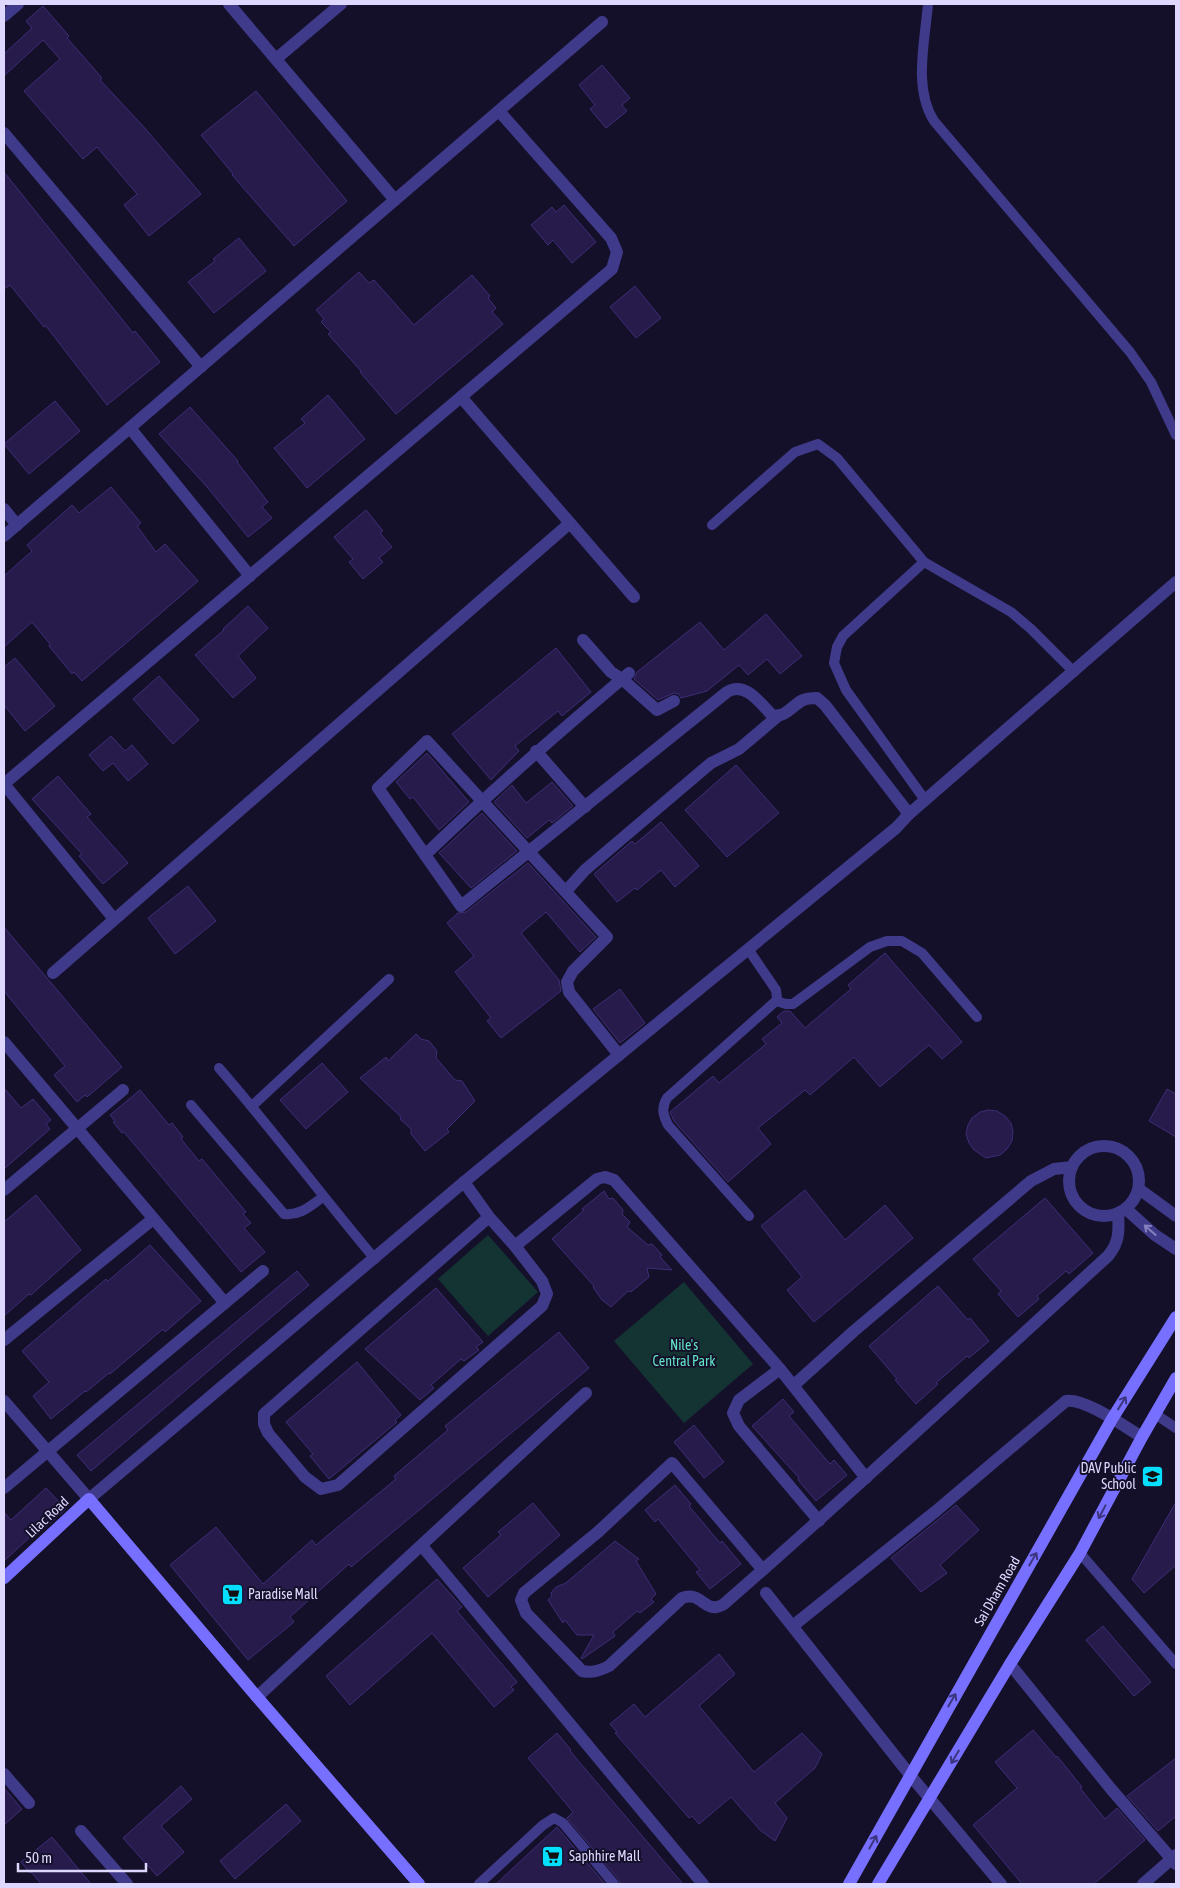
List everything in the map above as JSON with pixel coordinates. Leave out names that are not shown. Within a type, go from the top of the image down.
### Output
[{"type":"street","points":[[4,16],[18,4]]},
{"type":"street","points":[[229,4],[395,200]]},
{"type":"street","points":[[276,59],[341,4]]},
{"type":"street","points":[[4,536],[602,22]]},
{"type":"street","points":[[114,920],[4,784],[612,269],[617,252],[611,238],[499,111]]},
{"type":"street","points":[[4,134],[201,366]]},
{"type":"street","points":[[461,397],[634,597]]},
{"type":"street","points":[[130,428],[250,576]]},
{"type":"street","points":[[4,509],[17,525]]},
{"type":"street","points":[[53,973],[570,523]]},
{"type":"street","points":[[89,1499],[464,1182],[896,828],[909,814],[1176,582]]},
{"type":"street","points":[[583,640],[611,672],[625,676],[657,710],[674,701]]},
{"type":"street","points":[[425,855],[481,800],[625,676]]},
{"type":"street","points":[[619,1055],[569,992],[567,982],[573,971],[607,936],[529,853],[428,741],[378,788],[461,906],[529,853],[731,690],[744,689],[772,715],[778,716]]},
{"type":"street","points":[[566,891],[585,870],[711,763],[739,749],[778,716],[784,714],[802,700],[817,698],[825,705],[909,814]]},
{"type":"street","points":[[536,751],[585,807]]},
{"type":"street","points":[[4,1042],[224,1303]]},
{"type":"street","points":[[4,1190],[123,1090]]},
{"type":"street","points":[[1103,1145],[1114,1147],[1125,1152],[1133,1160],[1138,1171],[1139,1189],[1132,1204],[1112,1216],[1100,1216],[1089,1213],[1079,1206],[1072,1197],[1069,1185],[1069,1174],[1072,1167],[1081,1154],[1091,1148],[1103,1145]]},
{"type":"street","points":[[794,1385],[854,1331],[1031,1181],[1054,1169],[1072,1167]]},
{"type":"street","points":[[515,1246],[597,1179],[605,1177],[614,1180],[780,1368],[866,1478]]},
{"type":"street","points":[[464,1182],[489,1217],[515,1246],[542,1281],[546,1294],[542,1306],[338,1486],[321,1489],[305,1477],[268,1433],[264,1424],[264,1414],[489,1217]]},
{"type":"street","points":[[1139,1189],[1176,1216]]},
{"type":"street","points":[[1122,1211],[1176,1248]]},
{"type":"street","points":[[763,1570],[672,1463],[598,1532],[524,1593],[521,1600],[526,1613],[582,1671],[590,1672],[600,1671],[609,1666],[682,1598],[688,1595],[695,1596],[710,1607],[717,1608],[763,1570],[866,1478],[1108,1256],[1115,1248],[1119,1239],[1122,1211]]},
{"type":"street","points":[[4,1340],[153,1219]]},
{"type":"street","points":[[4,1488],[47,1450],[263,1271]]},
{"type":"street","name":"Sai Dham Road","points":[[849,1884],[1112,1418],[1176,1317]]},
{"type":"street","points":[[780,1368],[740,1400],[733,1413],[739,1426],[818,1521]]},
{"type":"street","points":[[878,1884],[1010,1664],[1080,1553],[1176,1378]]},
{"type":"street","points":[[257,1697],[586,1393]]},
{"type":"street","points":[[4,1401],[419,1884]]},
{"type":"street","points":[[794,1626],[922,1523],[1066,1401],[1079,1401],[1112,1418],[1142,1438]]},
{"type":"street","name":"Lilac Road","points":[[4,1578],[89,1499]]},
{"type":"street","points":[[422,1546],[703,1884]]},
{"type":"street","points":[[766,1593],[929,1799],[1001,1884]]},
{"type":"street","points":[[1010,1664],[1111,1789],[1175,1859],[1142,1884]]},
{"type":"street","points":[[4,1774],[29,1803]]},
{"type":"street","points":[[81,1831],[127,1884]]},
{"type":"lane","points":[[928,4],[922,80],[927,110],[934,121],[1130,352],[1151,382],[1176,435]]},
{"type":"lane","points":[[712,525],[795,452],[818,444],[837,458],[924,562],[1011,612],[1074,672]]},
{"type":"lane","points":[[924,562],[843,636],[837,646],[834,664],[846,690],[925,800]]},
{"type":"lane","points":[[776,1001],[793,1004],[870,947],[887,941],[902,941],[922,953],[977,1017]]},
{"type":"lane","points":[[748,949],[776,990],[776,1001],[667,1098],[663,1104],[662,1112],[668,1125],[749,1216]]},
{"type":"lane","points":[[252,1106],[388,979]]},
{"type":"lane","points":[[219,1068],[252,1106],[374,1259]]},
{"type":"lane","points":[[191,1105],[284,1214],[293,1215],[300,1213],[323,1197]]},
{"type":"lane","points":[[1155,1414],[1176,1428]]},
{"type":"lane","points":[[1080,1553],[1176,1664]]},
{"type":"lane","points":[[479,1884],[543,1825],[554,1818],[563,1823],[614,1884]]},
{"type":"green space","points":[[488,1235],[538,1292],[488,1336],[438,1279]]},
{"type":"green space","name":"Nile's Central Park","points":[[684,1282],[753,1364],[684,1423],[614,1341]]},
{"type":"building","points":[[43,6],[69,36],[67,38],[102,78],[100,80],[143,126],[201,194],[149,236],[124,205],[137,194],[97,147],[83,159],[24,91],[60,59],[43,40],[4,76],[4,54],[32,28],[26,21]]},
{"type":"building","points":[[602,65],[630,98],[622,105],[627,111],[606,128],[590,109],[595,105],[579,85]]},
{"type":"building","points":[[256,91],[347,201],[294,246],[232,175],[201,135]]},
{"type":"building","points":[[4,172],[133,333],[135,331],[160,362],[107,405],[46,326],[44,327],[10,285],[4,289]]},
{"type":"building","points":[[564,205],[596,242],[572,263],[553,240],[548,245],[531,225],[552,207],[556,212]]},
{"type":"building","points":[[239,238],[266,271],[214,313],[188,282],[215,261],[213,259]]},
{"type":"building","points":[[359,272],[369,283],[374,280],[414,325],[472,275],[490,296],[488,298],[496,308],[492,312],[503,324],[396,414],[328,334],[331,332],[321,322],[324,319],[316,310]]},
{"type":"building","points":[[635,286],[661,318],[636,338],[610,307]]},
{"type":"building","points":[[328,395],[365,439],[307,488],[274,448],[305,423],[301,419]]},
{"type":"building","points":[[55,401],[80,431],[29,474],[4,444]]},
{"type":"building","points":[[190,407],[238,461],[268,502],[262,507],[272,518],[248,537],[208,488],[159,434]]},
{"type":"building","points":[[111,487],[141,523],[137,526],[156,552],[165,544],[198,581],[82,681],[74,672],[72,674],[32,622],[4,647],[4,576],[32,551],[27,545],[72,505],[79,513]]},
{"type":"building","points":[[366,510],[383,531],[380,533],[392,547],[379,558],[383,562],[363,579],[349,562],[353,559],[334,537]]},
{"type":"building","points":[[248,606],[268,628],[238,656],[256,678],[233,698],[195,655]]},
{"type":"building","points":[[766,614],[802,656],[780,674],[767,659],[748,675],[739,665],[707,691],[681,698],[679,694],[674,693],[658,700],[634,679],[637,672],[700,622],[724,650]]},
{"type":"building","points":[[556,648],[591,692],[562,716],[558,711],[515,746],[519,751],[491,780],[452,734]]},
{"type":"building","points":[[15,658],[55,706],[25,731],[4,705],[4,667]]},
{"type":"building","points":[[159,676],[199,720],[173,744],[133,699]]},
{"type":"building","points":[[111,736],[125,751],[132,745],[148,764],[128,781],[113,763],[103,771],[89,755]]},
{"type":"building","points":[[427,753],[469,802],[439,830],[413,797],[410,799],[396,782]]},
{"type":"building","points":[[736,765],[779,813],[727,857],[685,810]]},
{"type":"building","points":[[58,776],[91,814],[87,817],[128,863],[103,884],[79,856],[82,854],[32,799]]},
{"type":"building","points":[[552,782],[573,806],[552,823],[549,820],[527,838],[494,802],[512,785],[526,803]]},
{"type":"building","points":[[482,813],[517,851],[471,888],[439,853]]},
{"type":"building","points":[[661,822],[699,866],[675,887],[661,870],[637,890],[635,888],[617,902],[594,874],[632,841],[635,844]]},
{"type":"building","points":[[528,863],[596,937],[580,952],[546,912],[521,933],[559,980],[561,991],[501,1038],[487,1021],[491,1018],[455,972],[474,956],[447,923],[458,913],[466,912]]},
{"type":"building","points":[[188,886],[216,921],[175,954],[148,918]]},
{"type":"building","points":[[4,927],[122,1067],[87,1097],[85,1095],[77,1102],[54,1075],[65,1066],[4,991]]},
{"type":"building","points":[[885,953],[962,1042],[942,1059],[929,1045],[880,1087],[854,1057],[810,1095],[805,1090],[758,1128],[771,1144],[728,1182],[674,1121],[670,1112],[713,1076],[719,1083],[766,1044],[762,1039],[782,1023],[777,1017],[784,1011],[790,1011],[805,1028],[851,989],[848,985]]},
{"type":"building","points":[[620,989],[645,1023],[620,1043],[593,1009]]},
{"type":"building","points":[[416,1034],[421,1039],[429,1041],[437,1051],[436,1058],[455,1080],[462,1081],[475,1101],[447,1129],[449,1132],[425,1151],[411,1134],[411,1129],[400,1119],[401,1117],[360,1078],[386,1057],[388,1061]]},
{"type":"building","points":[[322,1063],[348,1092],[306,1129],[280,1100]]},
{"type":"building","points":[[4,1088],[21,1108],[33,1099],[51,1120],[46,1124],[50,1129],[4,1169]]},
{"type":"building","points":[[1167,1089],[1176,1094],[1176,1137],[1149,1121]]},
{"type":"building","points":[[140,1090],[169,1125],[172,1123],[183,1137],[181,1139],[199,1161],[202,1159],[246,1212],[243,1214],[251,1223],[244,1228],[265,1252],[241,1272],[124,1132],[122,1133],[113,1122],[115,1121],[110,1115]]},
{"type":"building","points":[[988,1110],[997,1111],[1005,1116],[1011,1123],[1013,1132],[1012,1141],[1007,1149],[1000,1155],[986,1158],[974,1150],[966,1134],[972,1118],[980,1112]]},
{"type":"building","points":[[805,1190],[845,1240],[885,1205],[913,1238],[814,1322],[787,1290],[802,1277],[761,1226]]},
{"type":"building","points":[[604,1191],[609,1199],[613,1198],[623,1210],[622,1214],[630,1222],[627,1227],[648,1245],[652,1244],[662,1255],[660,1257],[672,1270],[647,1268],[649,1277],[631,1292],[628,1291],[611,1307],[602,1300],[594,1286],[552,1239],[584,1210],[582,1209]]},
{"type":"building","points":[[36,1195],[81,1250],[31,1295],[29,1294],[4,1316],[4,1222]]},
{"type":"building","points":[[1045,1198],[1093,1253],[1069,1274],[1066,1271],[1037,1296],[1039,1299],[1018,1317],[998,1294],[1001,1291],[973,1259]]},
{"type":"building","points":[[150,1245],[201,1301],[165,1332],[163,1329],[110,1374],[85,1391],[51,1419],[33,1396],[49,1382],[22,1351],[106,1279],[108,1281]]},
{"type":"building","points":[[297,1271],[309,1285],[91,1471],[77,1455]]},
{"type":"building","points":[[938,1286],[968,1320],[970,1318],[989,1341],[969,1358],[967,1356],[936,1383],[938,1384],[916,1404],[869,1346]]},
{"type":"building","points":[[436,1288],[483,1342],[476,1347],[479,1350],[464,1361],[461,1359],[431,1385],[434,1388],[420,1400],[365,1349]]},
{"type":"building","points":[[559,1332],[589,1368],[351,1567],[349,1564],[290,1617],[294,1622],[248,1660],[170,1565],[216,1527],[263,1584],[312,1540],[316,1545],[396,1479],[394,1476],[448,1430],[445,1426]]},
{"type":"building","points":[[357,1362],[401,1415],[395,1420],[397,1422],[329,1479],[310,1456],[313,1454],[286,1422]]},
{"type":"building","points":[[783,1399],[794,1412],[789,1416],[830,1464],[834,1460],[847,1475],[816,1501],[798,1480],[799,1478],[752,1426]]},
{"type":"building","points":[[694,1425],[724,1462],[704,1478],[674,1442]]},
{"type":"building","points":[[675,1485],[691,1504],[689,1506],[720,1543],[722,1541],[741,1564],[710,1589],[696,1572],[700,1570],[658,1519],[655,1522],[645,1510]]},
{"type":"building","points":[[46,1488],[66,1509],[32,1539],[30,1537],[4,1561],[4,1512],[11,1520]]},
{"type":"building","points":[[1176,1502],[1176,1565],[1144,1593],[1132,1579]]},
{"type":"building","points":[[533,1503],[560,1535],[488,1597],[463,1568],[501,1535],[498,1532]]},
{"type":"building","points":[[956,1505],[979,1530],[940,1565],[947,1573],[921,1592],[891,1558]]},
{"type":"building","points":[[615,1541],[639,1559],[636,1561],[656,1594],[651,1599],[654,1602],[640,1613],[637,1611],[613,1632],[615,1636],[582,1659],[594,1635],[577,1635],[565,1620],[563,1623],[548,1600],[556,1587],[566,1583]]},
{"type":"building","points":[[437,1579],[462,1607],[457,1611],[517,1682],[511,1687],[514,1690],[494,1707],[432,1633],[350,1705],[326,1676]]},
{"type":"building","points":[[1103,1626],[1151,1682],[1134,1696],[1086,1640]]},
{"type":"building","points":[[719,1654],[735,1674],[699,1706],[754,1772],[802,1733],[822,1754],[815,1768],[775,1803],[787,1818],[775,1841],[760,1830],[731,1797],[699,1824],[692,1816],[689,1818],[615,1733],[617,1732],[610,1724],[634,1704],[645,1717]]},
{"type":"building","points":[[1033,1730],[1057,1756],[1105,1819],[1117,1808],[1145,1840],[1094,1884],[1022,1884],[973,1825],[1017,1788],[995,1762]]},
{"type":"building","points":[[557,1733],[570,1751],[683,1884],[621,1884],[567,1818],[573,1812],[528,1758]]},
{"type":"building","points":[[1176,1758],[1176,1816],[1158,1831],[1127,1796]]},
{"type":"building","points":[[181,1786],[192,1799],[161,1826],[184,1852],[157,1876],[123,1838]]},
{"type":"building","points":[[4,1788],[22,1809],[4,1825]]},
{"type":"building","points":[[286,1804],[301,1821],[235,1879],[220,1861]]},
{"type":"building","name":"Saphhire Mall","points":[[557,1827],[605,1884],[496,1884]]},
{"type":"building","points":[[52,1837],[91,1884],[41,1884],[30,1873],[21,1862]]},
{"type":"place","name":"DAV Public School","points":[[1152,1476]]},
{"type":"place","name":"Paradise Mall","points":[[232,1594]]},
{"type":"place","name":"Saphhire Mall","points":[[553,1856]]}]
